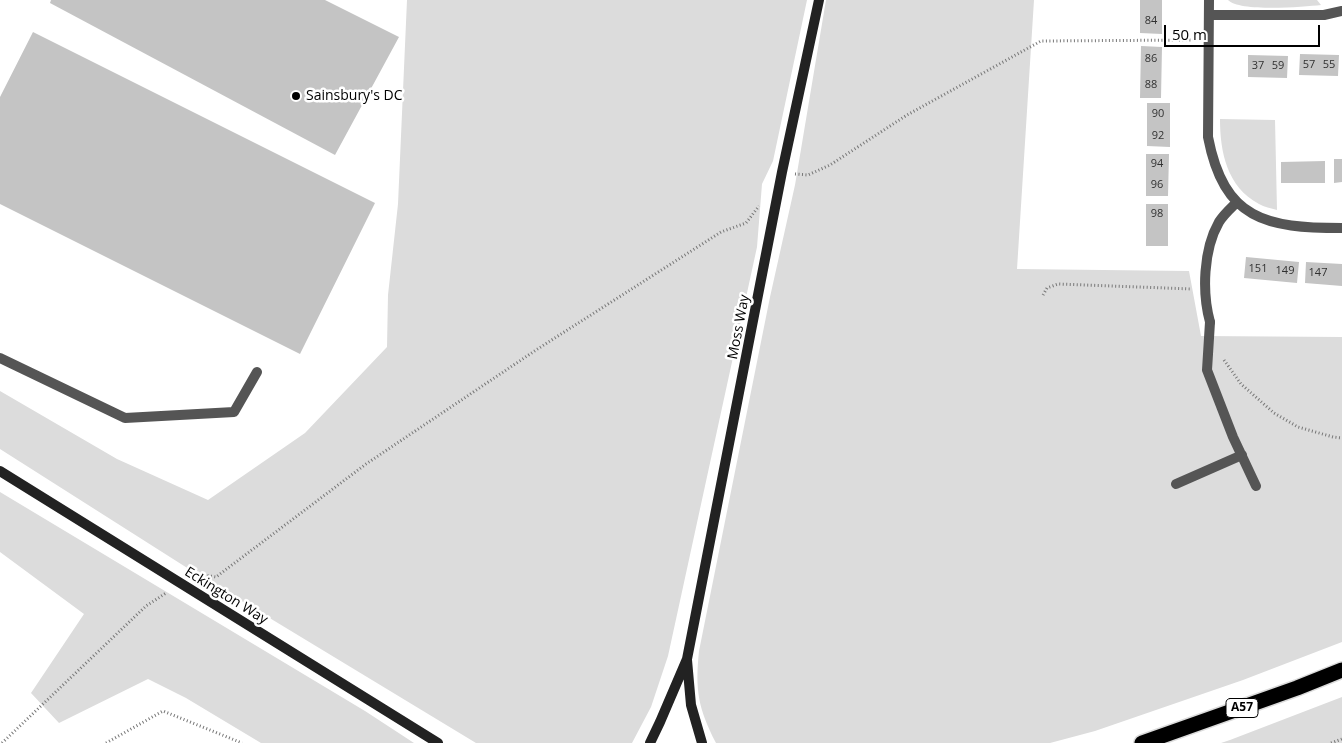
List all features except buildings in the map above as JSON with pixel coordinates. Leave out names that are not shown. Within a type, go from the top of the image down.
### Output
[{"type":"highway","name":"A57","points":[[1142,743],[1342,670]]},
{"type":"street","name":"Moss Way","points":[[650,743],[687,659],[782,172],[819,0]]},
{"type":"street","points":[[1209,0],[1208,137],[1212,158],[1223,183],[1245,210],[1258,218],[1275,224],[1342,228]]},
{"type":"street","points":[[1209,15],[1324,15],[1342,11]]},
{"type":"street","points":[[1238,202],[1227,211],[1219,222],[1213,236],[1205,277],[1205,305],[1210,322],[1207,370],[1256,486]]},
{"type":"street","points":[[0,358],[125,418],[234,412],[257,372]]},
{"type":"street","points":[[1176,484],[1242,456]]},
{"type":"street","name":"Eckington Way","points":[[0,471],[438,743]]},
{"type":"street","name":"Moss Way","points":[[687,659],[691,705],[702,743]]},
{"type":"path","points":[[782,172],[808,175],[830,165],[907,115],[1041,41],[1208,40]]},
{"type":"path","points":[[2,743],[146,606],[196,574],[216,577],[366,464],[520,360],[720,232],[746,224],[762,202]]},
{"type":"path","points":[[1043,295],[1047,288],[1058,284],[1205,290]]},
{"type":"path","points":[[1222,356],[1240,384],[1274,413],[1298,427],[1342,438]]},
{"type":"path","points":[[106,743],[163,711],[242,743]]},
{"type":"path","points":[[1331,743],[1342,739]]},
{"type":"shaded area","points":[[407,0],[807,0],[773,161],[762,184],[757,247],[668,656],[651,707],[632,743],[476,743],[192,571],[0,449],[0,391],[117,459],[208,500],[305,433],[387,347],[388,295],[398,204]]},
{"type":"shaded area","points":[[826,0],[1034,0],[1017,269],[1189,271],[1201,336],[1342,337],[1342,642],[1243,680],[1095,731],[1050,743],[716,743],[705,719],[699,698],[697,677],[699,651],[770,297],[795,185]]},
{"type":"shaded area","points":[[1228,0],[1317,0],[1321,5],[1258,7],[1234,4]]},
{"type":"shaded area","points":[[1220,119],[1275,120],[1277,210],[1261,205],[1248,197],[1239,188],[1224,156]]},
{"type":"shaded area","points":[[0,492],[365,711],[414,743],[261,743],[186,698],[148,679],[59,723],[31,693],[84,614],[0,552]]},
{"type":"shaded area","points":[[1342,697],[1342,743],[1221,743],[1230,740]]},
{"type":"place","name":"Sainsbury's DC","points":[[296,96]]}]
